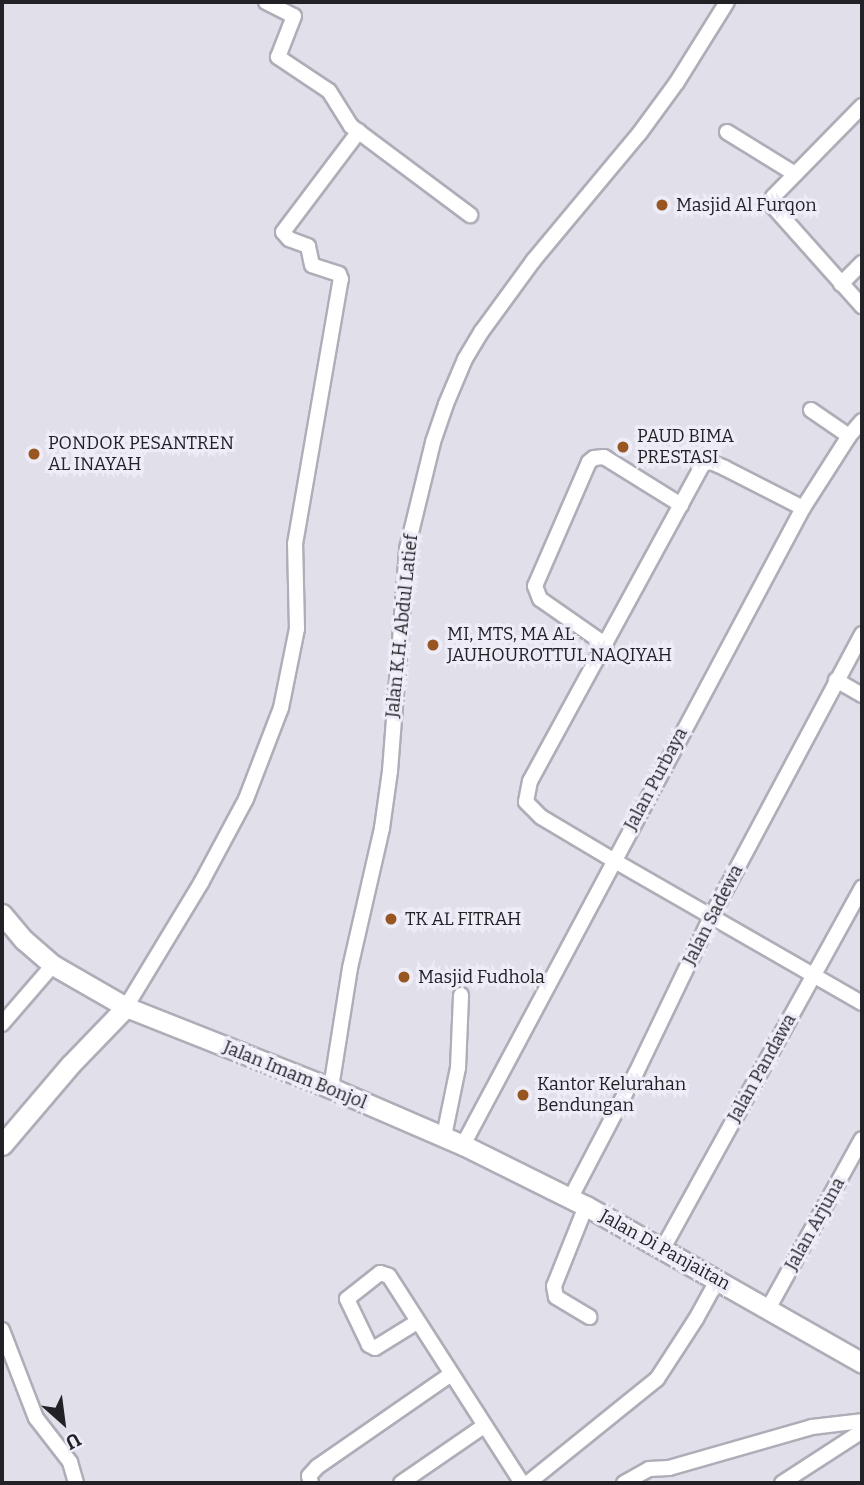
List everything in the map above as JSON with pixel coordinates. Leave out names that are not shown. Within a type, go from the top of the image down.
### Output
[{"type":"street","points":[[266,2],[295,16],[278,57],[328,91],[345,120],[470,215]]},
{"type":"street","name":"Jalan K.H. Abdul Latief","points":[[331,1088],[350,968],[383,828],[407,549],[433,442],[446,404],[465,359],[482,331],[533,261],[639,134],[677,82],[727,2]]},
{"type":"street","points":[[862,106],[773,197],[774,210],[862,306]]},
{"type":"street","points":[[2,1145],[71,1064],[126,1007],[201,883],[246,799],[281,708],[297,629],[295,544],[341,279],[339,274],[312,265],[308,246],[289,239],[283,232],[359,131]]},
{"type":"street","points":[[727,132],[795,174]]},
{"type":"street","points":[[841,284],[862,263]]},
{"type":"street","points":[[811,410],[849,436]]},
{"type":"street","name":"Jalan Purbaya","points":[[463,1145],[803,508],[849,436],[862,421]]},
{"type":"street","points":[[606,645],[540,599],[535,586],[589,462],[594,457],[604,457],[681,505]]},
{"type":"street","points":[[803,508],[726,468],[706,461],[526,794],[530,809],[813,977],[862,1003]]},
{"type":"street","name":"Jalan Sadewa","points":[[589,1317],[556,1297],[554,1286],[578,1203],[711,917],[862,634]]},
{"type":"street","points":[[836,680],[862,695]]},
{"type":"street","name":"Jalan Pandawa","points":[[663,1250],[862,887]]},
{"type":"street","name":"Jalan Imam Bonjol","points":[[2,914],[24,940],[54,965],[126,1007],[331,1088],[463,1145]]},
{"type":"street","points":[[2,1024],[54,965]]},
{"type":"street","points":[[444,1136],[458,1068],[461,995]]},
{"type":"street","name":"Jalan Arjuna","points":[[768,1309],[862,1139]]},
{"type":"street","name":"Jalan Di Panjaitan","points":[[463,1145],[578,1203],[768,1309],[860,1356]]},
{"type":"street","points":[[416,1322],[374,1348],[369,1345],[347,1299],[385,1273],[522,1483]]},
{"type":"street","points":[[528,1483],[657,1379],[690,1329],[718,1279]]},
{"type":"street","points":[[2,1330],[32,1411],[70,1462],[76,1483]]},
{"type":"street","points":[[311,1483],[309,1476],[317,1467],[450,1375]]},
{"type":"street","points":[[624,1483],[649,1469],[669,1468],[812,1427],[862,1421]]},
{"type":"street","points":[[401,1483],[484,1426]]},
{"type":"street","points":[[782,1483],[862,1431]]},
{"type":"place","name":"Masjid Al Furqon","points":[[662,205]]},
{"type":"place","name":"PAUD BIMA PRESTASI","points":[[623,447]]},
{"type":"place","name":"PONDOK PESANTREN AL INAYAH","points":[[34,454]]},
{"type":"place","name":"MI, MTS, MA AL JAUHOUROTTUL NAQIYAH","points":[[433,645]]},
{"type":"place","name":"TK AL FITRAH","points":[[391,919]]},
{"type":"place","name":"Masjid Fudhola","points":[[404,977]]},
{"type":"place","name":"Kantor Kelurahan Bendungan","points":[[523,1095]]}]
